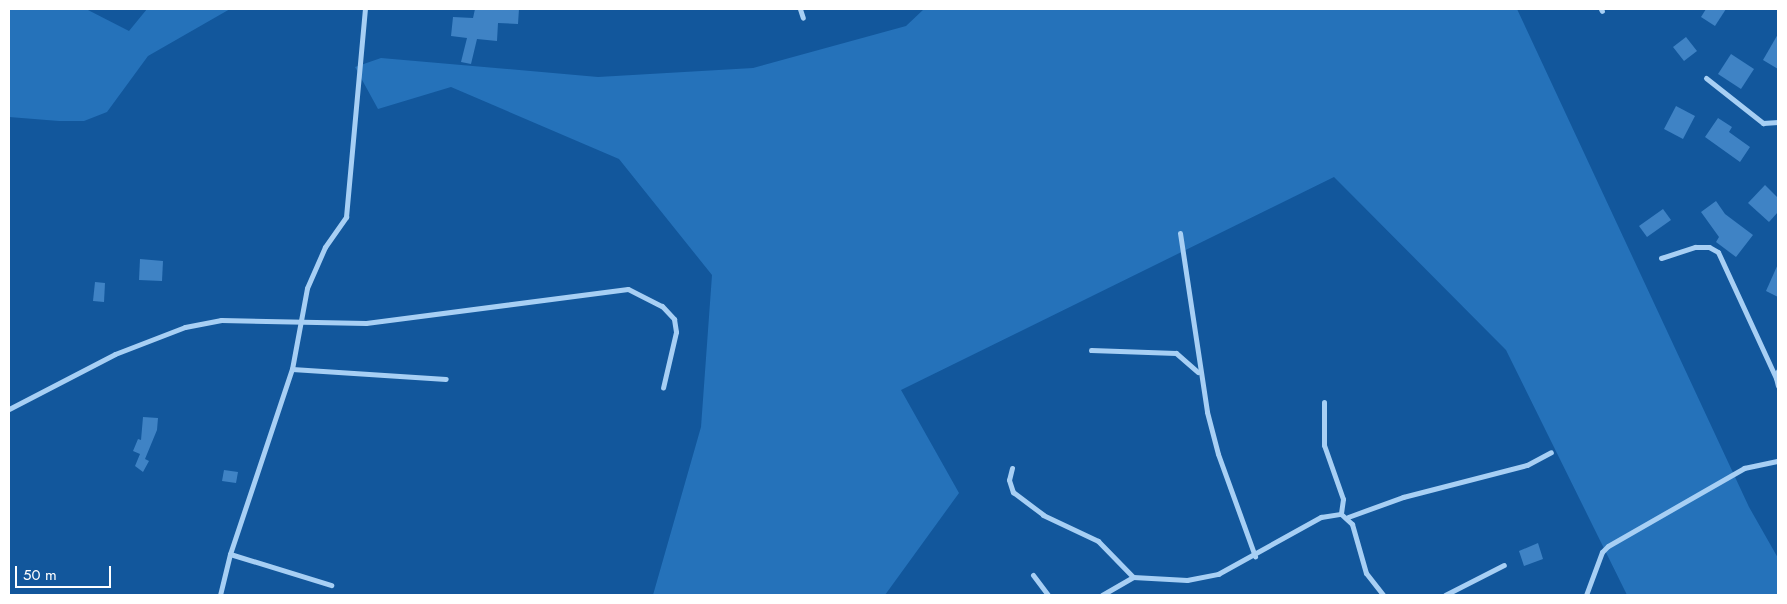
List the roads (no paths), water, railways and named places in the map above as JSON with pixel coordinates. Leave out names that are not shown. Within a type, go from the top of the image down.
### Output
[{"type":"street","points":[[220,595],[230,554],[292,369],[307,288],[325,248],[346,217],[349,203],[365,9]]},
{"type":"street","points":[[800,9],[803,18]]},
{"type":"street","points":[[1706,78],[1763,123],[1778,122]]},
{"type":"street","points":[[1180,233],[1198,372],[1218,454],[1255,556]]},
{"type":"street","points":[[1660,258],[1695,247],[1709,247],[1718,252],[1778,386]]},
{"type":"street","points":[[9,410],[115,354],[185,327],[221,320],[366,324],[628,289],[662,306],[674,319],[676,332],[663,388]]},
{"type":"street","points":[[1091,350],[1176,353],[1198,372]]},
{"type":"street","points":[[292,369],[446,379]]},
{"type":"street","points":[[1776,378],[1778,371]]},
{"type":"street","points":[[1324,402],[1324,445],[1343,499],[1341,514]]},
{"type":"street","points":[[1102,595],[1133,577],[1200,578],[1218,574],[1255,556],[1322,517],[1341,514],[1348,517],[1403,497],[1528,465],[1551,452]]},
{"type":"street","points":[[1586,595],[1602,552],[1608,546],[1744,468],[1778,461]]},
{"type":"street","points":[[1012,468],[1009,480],[1014,492],[1043,515],[1098,541],[1133,577]]},
{"type":"street","points":[[1348,517],[1366,573],[1383,595]]},
{"type":"street","points":[[230,554],[331,585]]},
{"type":"street","points":[[1445,595],[1504,565]]},
{"type":"street","points":[[1033,575],[1048,595]]}]
